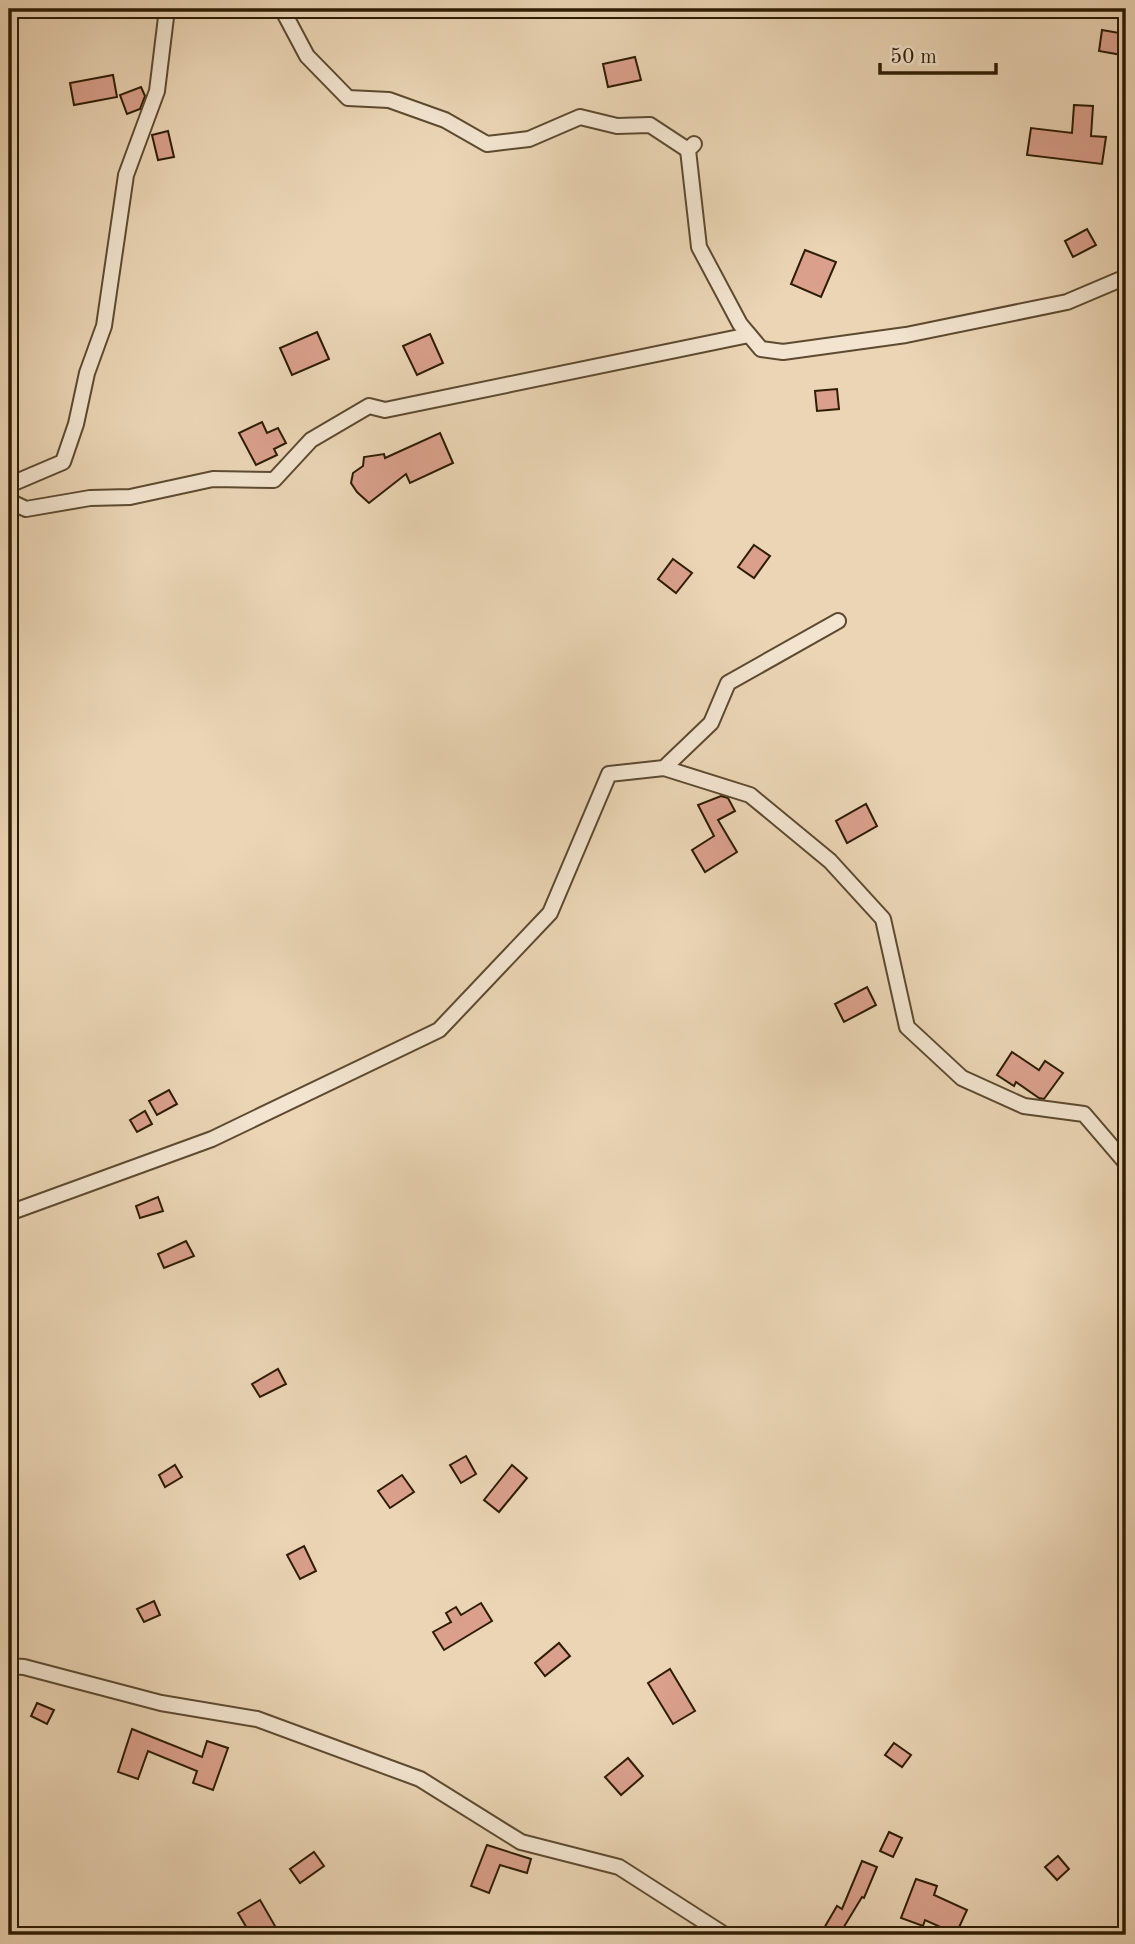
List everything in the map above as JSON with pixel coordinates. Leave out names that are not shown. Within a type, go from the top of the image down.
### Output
[{"type":"street","points":[[9,485],[63,462],[76,424],[87,373],[104,326],[126,175],[156,91],[167,9]]},
{"type":"street","points":[[282,9],[307,56],[348,98],[389,100],[445,120],[487,144],[530,139],[580,117],[617,127],[650,125],[691,147],[699,247],[740,324],[761,349],[783,352],[906,335],[1067,302],[1126,277]]},
{"type":"street","points":[[9,500],[26,509],[90,498],[130,497],[213,479],[274,480],[310,440],[369,407],[385,410],[749,335]]},
{"type":"street","points":[[664,768],[711,723],[728,683],[838,621]]},
{"type":"street","points":[[9,1213],[212,1139],[439,1030],[550,913],[609,774],[664,768],[750,795],[830,861],[883,919],[907,1027],[962,1078],[1024,1106],[1084,1114],[1126,1163]]},
{"type":"street","points":[[9,1666],[24,1667],[161,1703],[257,1719],[408,1774],[521,1842],[619,1867],[725,1935]]},
{"type":"building","points":[[1102,30],[1125,34],[1122,55],[1099,51]]},
{"type":"building","points":[[635,57],[641,80],[608,87],[603,64]]},
{"type":"building","points":[[113,75],[117,97],[74,105],[70,83]]},
{"type":"building","points":[[141,87],[145,96],[140,109],[127,114],[120,95]]},
{"type":"building","points":[[1074,105],[1093,106],[1091,136],[1106,137],[1102,164],[1027,155],[1031,128],[1072,133]]},
{"type":"building","points":[[168,131],[174,157],[158,160],[152,135]]},
{"type":"building","points":[[1087,229],[1096,245],[1073,257],[1065,241]]},
{"type":"building","points":[[805,250],[836,262],[821,297],[791,284]]},
{"type":"building","points":[[317,332],[329,359],[292,375],[280,348]]},
{"type":"building","points":[[430,334],[443,363],[417,375],[403,346]]},
{"type":"building","points":[[837,389],[839,409],[817,411],[815,391]]},
{"type":"building","points":[[262,422],[267,433],[278,428],[286,443],[274,449],[277,455],[256,465],[239,433]]},
{"type":"building","points":[[440,433],[453,463],[410,483],[406,474],[369,503],[351,483],[353,473],[363,466],[364,457],[384,454],[385,458]]},
{"type":"building","points":[[754,545],[770,556],[754,578],[738,567]]},
{"type":"building","points":[[673,559],[692,573],[676,593],[658,579]]},
{"type":"building","points":[[721,796],[728,798],[735,811],[718,820],[737,852],[705,872],[692,850],[714,836],[698,805]]},
{"type":"building","points":[[866,804],[877,826],[847,843],[836,821]]},
{"type":"building","points":[[867,987],[876,1005],[844,1022],[835,1004]]},
{"type":"building","points":[[1012,1052],[1039,1070],[1045,1061],[1063,1073],[1044,1099],[1016,1082],[1014,1086],[997,1075]]},
{"type":"building","points":[[169,1090],[177,1104],[157,1115],[149,1101]]},
{"type":"building","points":[[145,1111],[152,1124],[137,1132],[130,1120]]},
{"type":"building","points":[[158,1197],[163,1211],[140,1218],[136,1206]]},
{"type":"building","points":[[186,1241],[194,1256],[164,1268],[158,1254]]},
{"type":"building","points":[[278,1369],[286,1384],[260,1397],[252,1384]]},
{"type":"building","points":[[466,1456],[476,1474],[461,1483],[450,1465]]},
{"type":"building","points":[[175,1465],[182,1477],[165,1487],[159,1475]]},
{"type":"building","points":[[512,1465],[527,1478],[499,1512],[484,1500]]},
{"type":"building","points":[[402,1475],[414,1492],[390,1508],[378,1491]]},
{"type":"building","points":[[304,1546],[316,1571],[300,1579],[287,1555]]},
{"type":"building","points":[[154,1601],[160,1615],[144,1622],[137,1609]]},
{"type":"building","points":[[481,1603],[492,1621],[444,1650],[433,1632],[451,1622],[446,1613],[456,1607],[461,1615]]},
{"type":"building","points":[[559,1643],[570,1656],[545,1676],[535,1663]]},
{"type":"building","points":[[670,1669],[695,1711],[673,1724],[648,1683]]},
{"type":"building","points":[[37,1703],[54,1710],[47,1724],[31,1716]]},
{"type":"building","points":[[132,1729],[202,1757],[207,1741],[228,1748],[213,1790],[193,1783],[197,1771],[148,1751],[138,1779],[118,1772]]},
{"type":"building","points":[[894,1743],[911,1755],[902,1767],[885,1755]]},
{"type":"building","points":[[628,1758],[643,1776],[621,1795],[605,1777]]},
{"type":"building","points":[[889,1832],[902,1838],[893,1857],[880,1851]]},
{"type":"building","points":[[487,1845],[531,1859],[527,1873],[500,1865],[489,1893],[471,1886]]},
{"type":"building","points":[[314,1852],[324,1866],[300,1883],[290,1869]]},
{"type":"building","points":[[1058,1856],[1069,1869],[1057,1880],[1045,1867]]},
{"type":"building","points":[[862,1861],[877,1867],[864,1898],[862,1897],[839,1935],[820,1935],[837,1906],[842,1909]]},
{"type":"building","points":[[916,1879],[937,1886],[934,1895],[967,1910],[956,1934],[925,1920],[923,1926],[901,1918]]},
{"type":"building","points":[[260,1900],[275,1926],[259,1935],[251,1935],[238,1913]]}]
